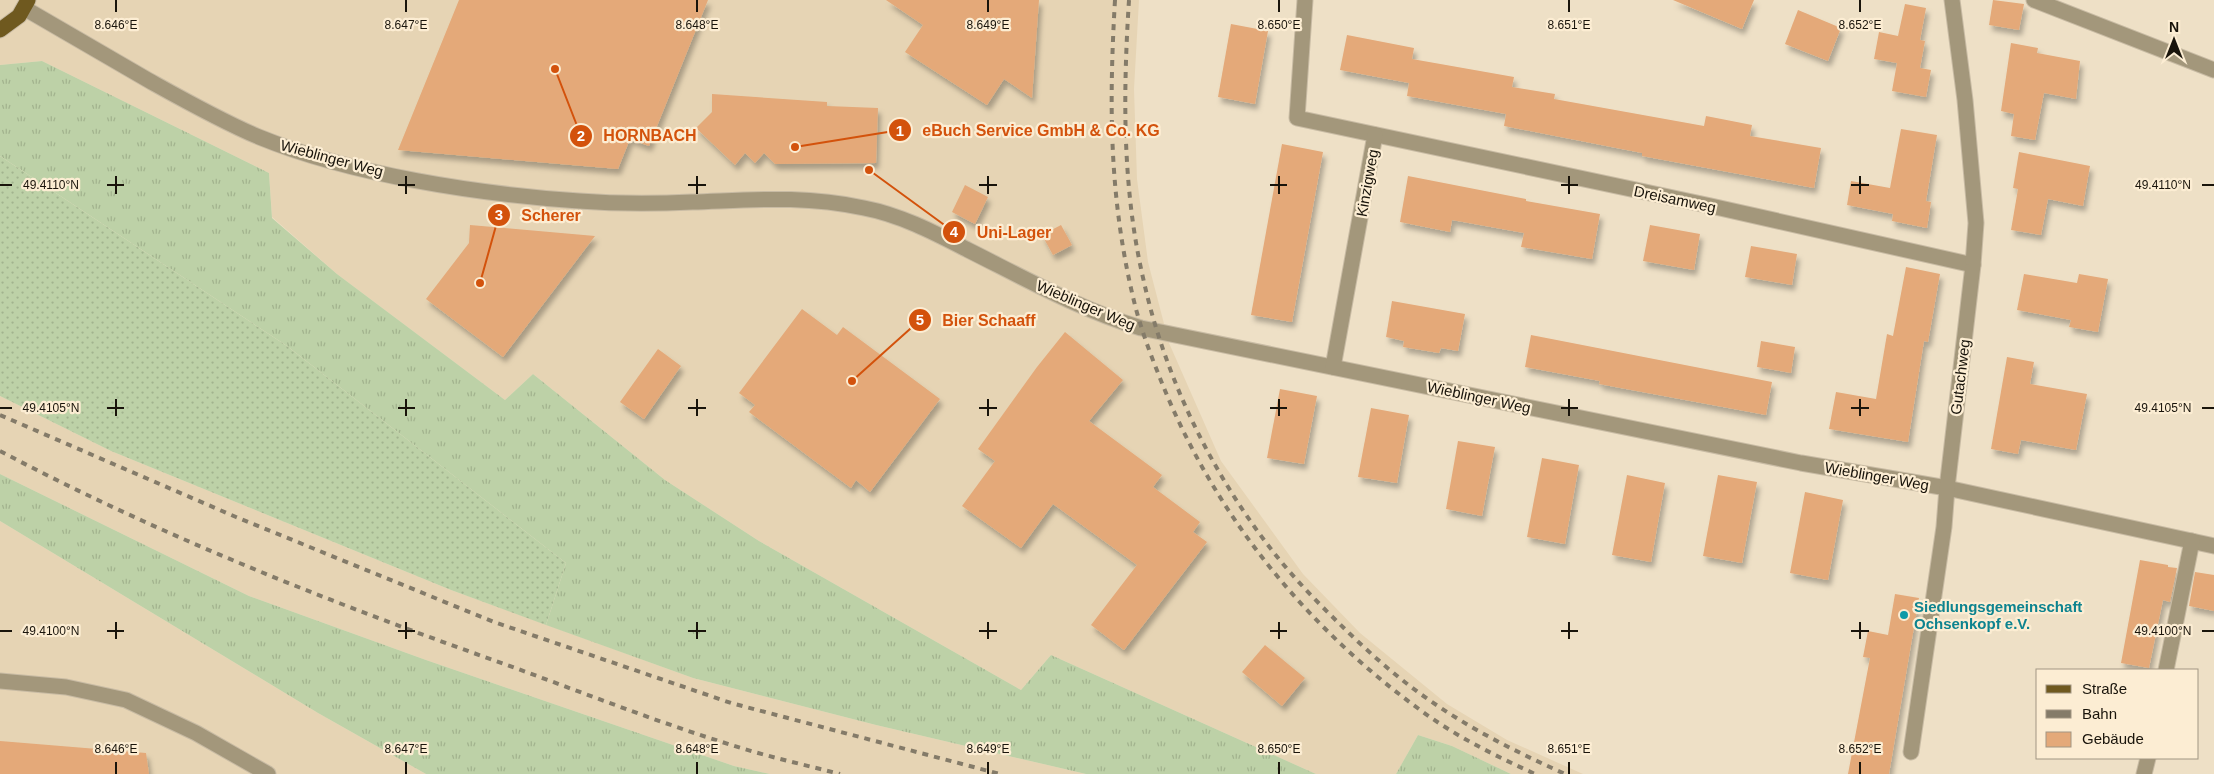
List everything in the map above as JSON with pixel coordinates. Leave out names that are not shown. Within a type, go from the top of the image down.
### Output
[{"type":"main road","name":"Wieblinger Weg","points":[[0,30],[12,23],[26,4]]},
{"type":"street","name":"Kinzigweg","points":[[1305,0],[1297,118],[1376,135],[1333,367]]},
{"type":"street","name":"Gutachweg","points":[[1911,752],[1944,527],[1976,223],[1965,100],[1952,0]]},
{"type":"street","points":[[2034,0],[2214,70]]},
{"type":"street","name":"Wieblinger Weg","points":[[26,4],[190,104],[258,137],[312,155],[376,172],[505,193],[576,201],[668,203],[795,198],[864,208],[892,215],[930,230],[1118,321],[1142,328],[1774,458],[1947,488],[2214,546]]},
{"type":"street","name":"Dreisamweg","points":[[1376,135],[1702,204],[1973,265]]},
{"type":"street","points":[[2166,669],[2192,541]]},
{"type":"street","points":[[0,681],[66,687],[126,700],[196,733],[268,774]]},
{"type":"street","points":[[2144,774],[2148,759]]},
{"type":"shaded area","points":[[0,0],[1139,0],[1134,89],[1137,179],[1148,262],[1169,343],[1221,461],[1303,574],[1360,633],[1447,704],[1507,740],[1583,774],[1511,774],[1452,746],[1418,735],[1396,774],[1316,774],[1051,655],[1021,690],[759,541],[665,480],[533,374],[505,400],[337,274],[272,217],[269,173],[42,61],[0,65]]},
{"type":"shaded area","points":[[0,396],[111,451],[451,590],[693,678],[876,725],[1086,774],[770,774],[734,766],[426,660],[249,596],[0,474]]},
{"type":"shaded area","points":[[0,521],[318,713],[426,774],[0,774]]},
{"type":"green space","points":[[42,61],[269,173],[272,218],[337,274],[505,400],[533,374],[665,480],[759,541],[1021,690],[1051,655],[1316,774],[1086,774],[876,725],[693,678],[546,625],[566,563],[287,346],[0,156],[0,65]]},
{"type":"green space","points":[[0,156],[287,346],[566,563],[546,625],[451,590],[111,451],[0,396]]},
{"type":"green space","points":[[0,474],[249,596],[426,660],[734,766],[770,774],[426,774],[318,713],[0,521]]},
{"type":"green space","points":[[1418,735],[1452,746],[1511,774],[1396,774]]},
{"type":"building","points":[[459,0],[708,0],[649,146],[630,139],[618,169],[398,150]]},
{"type":"building","points":[[886,0],[1039,0],[1032,98],[1004,79],[987,105],[905,52],[923,25]]},
{"type":"building","points":[[1673,0],[1754,0],[1742,29]]},
{"type":"building","points":[[1993,0],[2024,4],[2019,30],[1989,25]]},
{"type":"building","points":[[1905,4],[1926,8],[1920,40],[1925,41],[1920,68],[1931,70],[1926,97],[1892,91],[1897,63],[1874,59],[1879,32],[1898,36]]},
{"type":"building","points":[[1798,10],[1841,28],[1828,61],[1785,44]]},
{"type":"building","points":[[1231,24],[1268,31],[1255,104],[1218,97]]},
{"type":"building","points":[[1347,35],[1414,48],[1412,59],[1514,77],[1512,87],[1555,94],[1554,99],[1704,126],[1706,116],[1752,125],[1750,136],[1821,148],[1814,188],[1642,156],[1642,153],[1504,126],[1506,114],[1407,96],[1409,83],[1340,70]]},
{"type":"building","points":[[2011,43],[2038,48],[2037,53],[2080,61],[2076,99],[2044,93],[2035,140],[2011,136],[2014,114],[2001,111]]},
{"type":"building","points":[[712,94],[827,102],[827,106],[878,108],[876,163],[775,164],[764,153],[755,163],[745,153],[735,165],[696,128],[712,112]]},
{"type":"building","points":[[1901,129],[1937,135],[1926,201],[1931,202],[1927,228],[1892,221],[1893,214],[1847,205],[1851,181],[1890,188]]},
{"type":"building","points":[[1282,144],[1323,152],[1292,322],[1251,315]]},
{"type":"building","points":[[2019,152],[2090,166],[2083,206],[2048,199],[2041,235],[2011,230],[2018,189],[2013,188]]},
{"type":"building","points":[[1408,176],[1526,199],[1526,201],[1600,214],[1592,259],[1521,247],[1524,233],[1452,220],[1450,232],[1400,222]]},
{"type":"building","points":[[965,185],[988,197],[975,224],[952,212]]},
{"type":"building","points":[[470,225],[595,236],[503,357],[426,299],[469,243]]},
{"type":"building","points":[[1061,225],[1072,245],[1053,255],[1042,235]]},
{"type":"building","points":[[1650,225],[1700,234],[1694,270],[1643,261]]},
{"type":"building","points":[[1751,246],[1797,254],[1792,285],[1745,277]]},
{"type":"building","points":[[1906,267],[1940,274],[1928,342],[1924,341],[1908,442],[1829,429],[1836,392],[1876,399],[1887,334],[1893,336]]},
{"type":"building","points":[[2024,274],[2077,283],[2079,274],[2108,279],[2098,332],[2069,327],[2071,320],[2017,310]]},
{"type":"building","points":[[1392,301],[1465,314],[1458,351],[1441,348],[1439,353],[1403,347],[1404,341],[1386,337]]},
{"type":"building","points":[[802,309],[837,335],[843,327],[940,399],[870,492],[856,480],[851,488],[749,412],[755,405],[739,393]]},
{"type":"building","points":[[1065,332],[1123,380],[1089,421],[1162,475],[1153,487],[1200,522],[1193,532],[1207,542],[1124,650],[1091,625],[1137,565],[1053,504],[1021,548],[962,506],[995,461],[978,449],[1037,367]]},
{"type":"building","points":[[1531,335],[1772,382],[1766,415],[1599,384],[1600,381],[1525,367]]},
{"type":"building","points":[[1761,341],[1795,347],[1791,373],[1757,367]]},
{"type":"building","points":[[658,349],[681,366],[644,419],[620,402]]},
{"type":"building","points":[[2007,357],[2034,362],[2030,384],[2087,394],[2076,450],[2021,440],[2018,454],[1991,449]]},
{"type":"building","points":[[1280,389],[1317,396],[1304,464],[1267,458]]},
{"type":"building","points":[[1371,408],[1409,415],[1397,483],[1358,477]]},
{"type":"building","points":[[1458,441],[1495,447],[1482,516],[1446,509]]},
{"type":"building","points":[[1542,458],[1579,465],[1565,544],[1527,537]]},
{"type":"building","points":[[1627,475],[1665,483],[1651,562],[1612,555]]},
{"type":"building","points":[[1718,475],[1757,482],[1742,563],[1703,556]]},
{"type":"building","points":[[1805,492],[1843,500],[1828,580],[1790,573]]},
{"type":"building","points":[[2140,560],[2177,568],[2170,602],[2163,600],[2149,668],[2121,663]]},
{"type":"building","points":[[2195,572],[2214,575],[2214,611],[2189,606]]},
{"type":"building","points":[[1895,594],[1919,598],[1889,774],[1848,774],[1870,658],[1863,657],[1868,631],[1888,635]]},
{"type":"building","points":[[1265,645],[1305,678],[1282,706],[1242,672]]},
{"type":"building","points":[[0,741],[146,753],[149,774],[0,774]]},
{"type":"railway","points":[[1115,0],[1112,76],[1113,149],[1119,222],[1125,259],[1135,307],[1158,373],[1180,424],[1205,472],[1234,518],[1266,562],[1301,603],[1339,642],[1380,678],[1449,730],[1535,774]]},
{"type":"railway","points":[[1129,0],[1125,106],[1126,141],[1128,177],[1137,247],[1153,318],[1164,353],[1193,422],[1210,456],[1249,519],[1271,549],[1299,582],[1370,653],[1415,690],[1453,716],[1500,743],[1565,774]]},
{"type":"railway","points":[[0,415],[236,517],[494,622],[731,703],[1000,774]]},
{"type":"railway","points":[[0,451],[60,482],[182,539],[370,615],[694,733],[751,751],[840,774]]},
{"type":"place","name":"HORNBACH","points":[[555,69]]},
{"type":"place","name":"eBuch Service GmbH & Co. KG","points":[[795,147]]},
{"type":"place","name":"Uni-Lager","points":[[869,170]]},
{"type":"place","name":"Scherer","points":[[480,283]]},
{"type":"place","name":"Bier Schaaff","points":[[852,381]]},
{"type":"place","name":"Siedlungsgemeinschaft Ochsenkopf e.V.","points":[[1904,615]]}]
